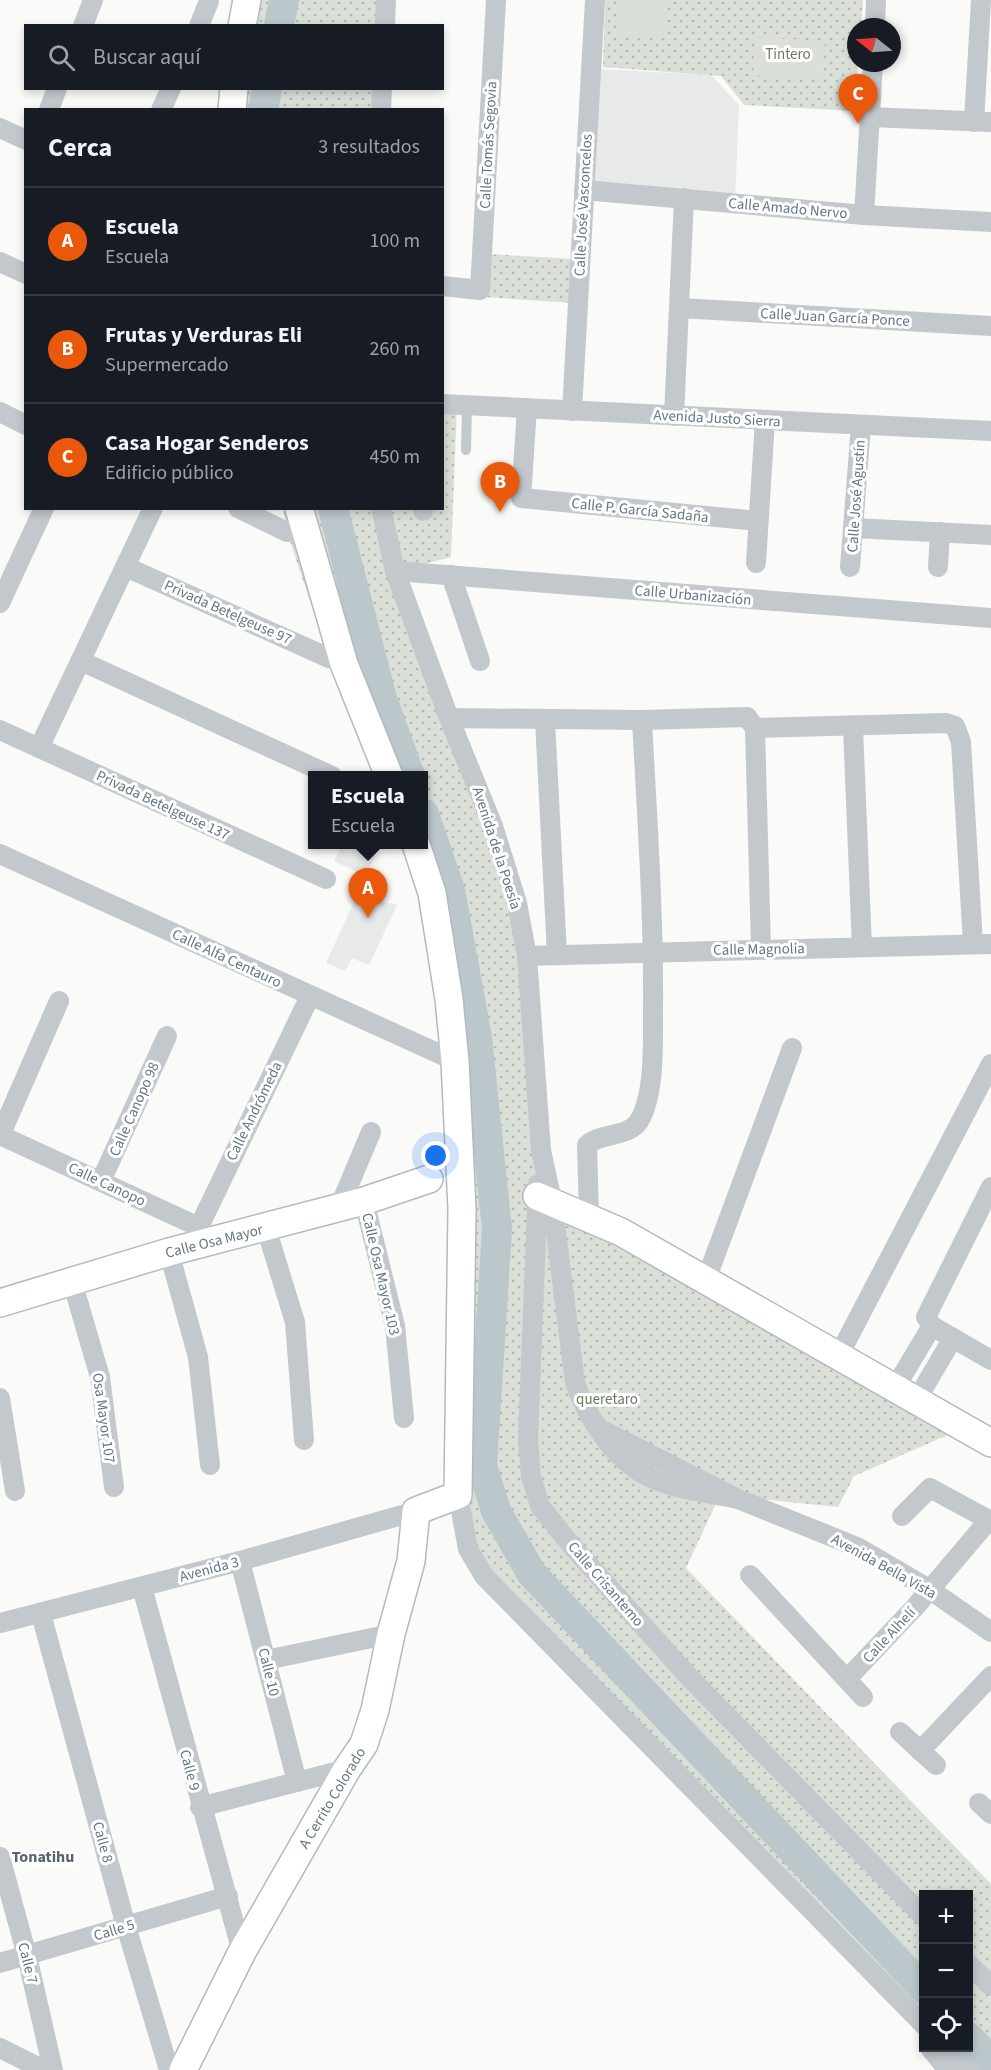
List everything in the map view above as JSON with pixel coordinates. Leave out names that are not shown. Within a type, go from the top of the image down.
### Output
[{"type":"main road","points":[[242,24],[248,0]]},
{"type":"main road","points":[[232,108],[234,90]]},
{"type":"main road","points":[[293,520],[344,664],[387,771]]},
{"type":"main road","points":[[416,1511],[458,1496],[462,1209],[455,1061],[449,999],[432,893],[418,849]]},
{"type":"main road","name":"Calle Osa Mayor","points":[[0,1303],[169,1252],[200,1235],[266,1228],[351,1205],[429,1179]]},
{"type":"main road","points":[[545,1199],[589,1216],[706,1280],[991,1443]]},
{"type":"main road","name":"A Cerrito Colorado","points":[[183,2070],[242,1952],[347,1769],[364,1744],[375,1710],[391,1634],[411,1561],[416,1511]]},
{"type":"street","points":[[83,24],[93,0]]},
{"type":"street","points":[[200,24],[209,0]]},
{"type":"street","points":[[385,24],[386,0]]},
{"type":"street","name":"Calle Tomás Segovia","points":[[444,286],[480,290],[496,0]]},
{"type":"street","name":"Calle José Vasconcelos","points":[[572,411],[595,0]]},
{"type":"street","points":[[875,18],[876,0]]},
{"type":"street","points":[[870,117],[983,122],[981,0]]},
{"type":"street","points":[[864,215],[872,72]]},
{"type":"street","points":[[50,108],[56,90]]},
{"type":"street","points":[[162,108],[170,90]]},
{"type":"street","points":[[381,108],[382,90]]},
{"type":"street","points":[[0,128],[24,139]]},
{"type":"street","name":"Calle Amado Nervo","points":[[584,190],[864,215],[991,222]]},
{"type":"street","points":[[674,416],[684,198]]},
{"type":"street","points":[[0,262],[24,273]]},
{"type":"street","name":"Calle Juan García Ponce","points":[[680,308],[991,326]]},
{"type":"street","name":"Avenida Justo Sierra","points":[[444,404],[991,431]]},
{"type":"street","name":"Calle P. García Sadaña","points":[[527,408],[521,498],[758,521]]},
{"type":"street","points":[[0,412],[24,423]]},
{"type":"street","points":[[756,563],[765,420]]},
{"type":"street","name":"Calle José Agustín","points":[[850,567],[861,425]]},
{"type":"street","points":[[0,603],[7,566],[43,510]]},
{"type":"street","points":[[39,748],[152,510]]},
{"type":"street","points":[[247,510],[293,520]]},
{"type":"street","name":"Avenida de la Poesía","points":[[381,510],[395,571],[449,718],[493,826],[517,903],[527,956],[545,1199]]},
{"type":"street","points":[[854,528],[991,535]]},
{"type":"street","points":[[938,567],[940,532]]},
{"type":"street","name":"Privada Betelgeuse 97","points":[[126,567],[330,658]]},
{"type":"street","name":"Calle Urbanización","points":[[395,571],[991,618]]},
{"type":"street","points":[[451,575],[480,661]]},
{"type":"street","points":[[81,661],[321,771]]},
{"type":"street","points":[[449,718],[642,720],[747,717],[755,729],[761,949]]},
{"type":"street","points":[[545,720],[557,955]]},
{"type":"street","points":[[589,1216],[587,1145],[632,1129],[640,1120],[646,1105],[652,1057],[653,951],[642,720]]},
{"type":"street","points":[[755,729],[853,728],[946,723],[955,726],[959,732],[982,944]]},
{"type":"street","points":[[853,728],[862,947]]},
{"type":"street","name":"Privada Betelgeuse 137","points":[[0,730],[326,879]]},
{"type":"street","name":"Calle Alfa Centauro","points":[[0,854],[455,1061]]},
{"type":"street","name":"Calle Magnolia","points":[[527,956],[982,944]]},
{"type":"street","name":"Calle Andrómeda","points":[[200,1235],[310,996]]},
{"type":"street","points":[[0,1136],[58,1001]]},
{"type":"street","name":"Calle Canopo 98","points":[[102,1181],[167,1036]]},
{"type":"street","points":[[706,1280],[792,1048]]},
{"type":"street","points":[[839,1355],[991,1064]]},
{"type":"street","points":[[351,1205],[371,1132]]},
{"type":"street","name":"Calle Canopo","points":[[0,1136],[102,1181],[200,1235]]},
{"type":"street","points":[[991,1187],[926,1317],[933,1326],[991,1360]]},
{"type":"street","name":"Avenida Bella Vista","points":[[545,1199],[575,1383],[583,1406],[614,1452],[637,1473],[667,1485],[738,1499],[857,1547],[929,1589],[991,1632]]},
{"type":"street","name":"Calle Crisantemo","points":[[545,1199],[528,1439],[531,1476],[540,1506],[571,1545],[688,1676],[919,1912]]},
{"type":"street","name":"Calle Osa Mayor 103","points":[[351,1205],[395,1326],[404,1418]]},
{"type":"street","points":[[266,1228],[295,1322],[304,1440]]},
{"type":"street","points":[[169,1252],[198,1357],[210,1465]]},
{"type":"street","name":"Osa Mayor 107","points":[[72,1281],[100,1377],[114,1487]]},
{"type":"street","points":[[907,1393],[933,1326]]},
{"type":"street","points":[[907,1393],[953,1338]]},
{"type":"street","points":[[0,1398],[15,1491]]},
{"type":"street","points":[[902,1516],[930,1488],[990,1521]]},
{"type":"street","points":[[458,1496],[468,1550],[484,1576],[919,2022]]},
{"type":"street","name":"Avenida 3","points":[[0,1623],[240,1561],[416,1511]]},
{"type":"street","name":"Calle Alhelí","points":[[847,1679],[990,1521]]},
{"type":"street","name":"Calle 10","points":[[240,1561],[297,1782]]},
{"type":"street","points":[[750,1575],[863,1697]]},
{"type":"street","name":"Calle 9","points":[[142,1587],[200,1807],[228,1896],[242,1952]]},
{"type":"street","name":"Calle 8","points":[[41,1614],[126,1926],[169,2070]]},
{"type":"street","points":[[266,1660],[391,1634]]},
{"type":"street","points":[[920,1751],[991,1676]]},
{"type":"street","points":[[900,1732],[936,1765]]},
{"type":"street","points":[[200,1807],[347,1769]]},
{"type":"street","name":"Calle 7","points":[[0,1857],[27,1956],[53,2070]]},
{"type":"street","name":"Calle 5","points":[[0,1963],[228,1896]]},
{"type":"street","points":[[973,1967],[991,1986]]},
{"type":"street","points":[[0,2048],[44,2070]]},
{"type":"street","points":[[933,2052],[948,2070]]},
{"type":"street","points":[[953,2052],[970,2070]]},
{"type":"lane","points":[[466,450],[467,405]]},
{"type":"shaded area","points":[[598,69],[711,75],[739,105],[735,203],[590,191]]},
{"type":"shaded area","points":[[340,849],[378,849],[366,875],[381,899],[360,894],[358,896],[397,905],[369,965],[352,958],[345,971],[326,963],[366,876],[334,861]]},
{"type":"green space","points":[[231,0],[386,0],[385,24],[243,24]]},
{"type":"green space","name":"Tintero","points":[[605,0],[863,0],[862,18],[847,18],[847,72],[857,72],[855,111],[744,105],[721,76],[603,67]]},
{"type":"green space","points":[[619,0],[668,0],[666,38],[618,37]]},
{"type":"green space","points":[[755,37],[825,41],[823,79],[753,75]]},
{"type":"green space","points":[[240,90],[382,90],[381,108],[239,108]]},
{"type":"green space","points":[[486,254],[576,259],[574,303],[483,297]]},
{"type":"green space","name":"queretaro","points":[[444,404],[457,405],[451,557],[396,571],[527,956],[552,1201],[966,1427],[854,1476],[838,1507],[720,1495],[686,1568],[991,1884],[991,2070],[940,2070],[930,2052],[973,2052],[973,1890],[919,1890],[919,2029],[914,2018],[468,1549],[462,1209],[425,849],[428,849],[428,771],[387,771],[329,658],[287,532],[283,510],[444,510]]},
{"type":"waterway","points":[[279,24],[284,0]]},
{"type":"waterway","points":[[263,108],[267,90]]},
{"type":"waterway","points":[[334,510],[382,699],[408,771]]},
{"type":"waterway","points":[[428,826],[450,890],[477,1038],[497,1229],[482,1466],[496,1511],[532,1574],[919,1984]]},
{"type":"waterway","points":[[973,2042],[991,2061]]},
{"type":"place","name":"Casa Hogar Senderos","points":[[858,124]]},
{"type":"place","name":"Frutas y Verduras Eli","points":[[500,512]]},
{"type":"place","name":"Escuela","points":[[368,918]]},
{"type":"district","name":"Tonatihu","points":[[43,1856]]}]
